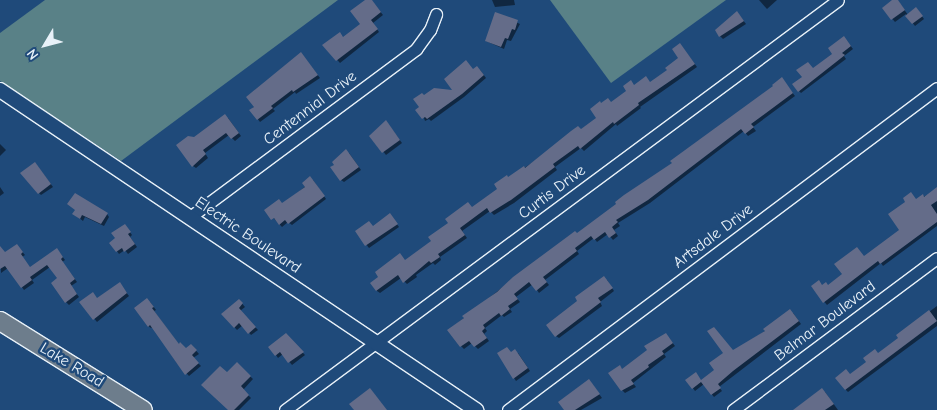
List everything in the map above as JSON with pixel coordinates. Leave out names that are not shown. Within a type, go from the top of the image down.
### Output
[{"type":"main road","name":"Lake Road","points":[[0,321],[143,410]]},
{"type":"street","name":"Curtis Drive","points":[[285,410],[831,2]]},
{"type":"street","name":"Centennial Drive","points":[[190,217],[416,49],[430,30],[436,14]]},
{"type":"street","name":"Artsdale Drive","points":[[508,410],[937,88]]},
{"type":"street","name":"Electric Boulevard","points":[[0,90],[476,410]]},
{"type":"street","name":"Belmar Boulevard","points":[[733,410],[937,258]]},
{"type":"green space","points":[[45,0],[338,0],[121,161],[0,81],[0,33]]},
{"type":"green space","points":[[550,0],[726,0],[611,83]]},
{"type":"building","points":[[365,0],[372,0],[381,12],[371,20],[378,29],[336,61],[322,45],[340,32],[343,37],[360,24],[350,11]]},
{"type":"building","points":[[892,0],[898,0],[905,10],[891,20],[882,8]]},
{"type":"building","points":[[916,7],[923,16],[912,24],[905,16]]},
{"type":"building","points":[[737,11],[744,21],[719,37],[715,30]]},
{"type":"building","points":[[495,12],[518,20],[515,30],[512,29],[508,39],[505,38],[501,47],[485,41]]},
{"type":"building","points":[[844,36],[851,46],[842,53],[845,55],[798,92],[792,84],[802,77],[796,70],[808,62],[813,68],[832,54],[828,48]]},
{"type":"building","points":[[680,43],[695,64],[638,103],[639,105],[614,124],[613,122],[580,149],[578,146],[553,164],[555,167],[511,200],[490,213],[487,208],[460,228],[465,235],[438,254],[440,257],[431,263],[429,261],[403,283],[398,275],[376,291],[370,283],[378,277],[375,272],[400,253],[405,260],[431,241],[428,237],[448,223],[445,219],[468,202],[472,207],[497,189],[494,184],[524,166],[525,168],[578,126],[581,129],[596,118],[590,109],[600,101],[601,103],[608,98],[611,102],[626,91],[623,86],[631,80],[634,85],[646,76],[650,82],[667,70],[665,68],[678,58],[672,49]]},
{"type":"building","points":[[301,52],[318,75],[293,92],[292,90],[271,106],[273,108],[257,120],[249,110],[254,107],[246,97]]},
{"type":"building","points":[[466,60],[473,69],[477,66],[484,75],[462,94],[427,119],[425,117],[422,119],[415,110],[419,107],[413,99],[422,93],[424,95],[434,88],[452,90],[444,79]]},
{"type":"building","points":[[782,77],[793,93],[751,124],[754,127],[745,134],[741,129],[648,200],[616,220],[618,222],[612,227],[616,233],[609,238],[605,232],[594,240],[591,236],[575,248],[577,251],[543,277],[547,282],[536,291],[529,282],[514,294],[518,299],[508,306],[510,309],[501,316],[499,313],[483,325],[485,328],[482,331],[487,338],[474,347],[469,341],[460,347],[447,330],[464,318],[462,316],[497,292],[513,277],[575,231],[577,233],[616,204],[615,202],[624,195],[672,163],[670,161],[773,86]]},
{"type":"building","points":[[225,114],[239,133],[231,139],[226,133],[203,150],[206,154],[192,167],[176,145],[188,136],[194,137]]},
{"type":"building","points":[[386,120],[400,140],[382,153],[369,136]]},
{"type":"building","points":[[346,149],[359,167],[340,181],[330,167],[334,165],[332,162]]},
{"type":"building","points":[[35,162],[51,184],[38,194],[20,173]]},
{"type":"building","points":[[310,176],[325,196],[288,224],[285,220],[279,225],[274,218],[271,220],[264,210],[279,199],[282,203],[305,187],[302,183]]},
{"type":"building","points":[[937,187],[937,201],[931,205],[937,214],[937,222],[880,264],[878,261],[823,303],[811,286],[819,280],[822,285],[826,282],[828,285],[842,274],[834,264],[857,247],[864,256],[899,230],[888,214],[905,202],[903,198],[911,192],[916,199],[923,194],[924,197]]},
{"type":"building","points":[[75,193],[108,213],[101,224],[82,215],[80,219],[72,214],[75,210],[67,204]]},
{"type":"building","points":[[390,213],[398,224],[365,246],[355,231],[369,221],[373,226]]},
{"type":"building","points":[[125,224],[131,232],[128,234],[135,244],[124,252],[122,248],[116,252],[109,243],[115,238],[111,233]]},
{"type":"building","points":[[17,244],[30,267],[57,248],[63,257],[61,259],[75,279],[70,283],[77,294],[65,303],[51,283],[57,278],[47,265],[30,277],[32,280],[21,288],[5,266],[0,269],[0,246],[5,252]]},
{"type":"building","points":[[604,276],[613,288],[598,298],[601,302],[555,337],[546,325],[577,301],[575,297]]},
{"type":"building","points":[[120,282],[127,293],[93,320],[79,302],[93,292],[97,298]]},
{"type":"building","points":[[147,298],[154,307],[152,308],[179,344],[180,342],[186,348],[191,344],[197,350],[192,355],[199,363],[185,375],[150,325],[148,327],[134,308]]},
{"type":"building","points":[[239,299],[243,303],[239,308],[256,327],[248,334],[239,323],[234,328],[221,314]]},
{"type":"building","points":[[790,309],[799,321],[733,371],[718,384],[721,388],[711,395],[701,382],[692,389],[685,380],[696,372],[701,380],[714,370],[709,363],[723,353],[707,331],[714,327],[733,350],[765,331],[763,329]]},
{"type":"building","points":[[929,310],[937,321],[845,390],[835,378],[846,369],[850,374],[866,362],[863,358],[875,349],[878,353],[898,338],[896,335]]},
{"type":"building","points":[[286,333],[304,352],[288,363],[280,352],[275,356],[268,347]]},
{"type":"building","points":[[666,333],[673,343],[662,351],[664,354],[631,380],[634,384],[621,391],[608,373],[620,365],[622,369],[647,350],[644,346]]},
{"type":"building","points":[[507,347],[511,352],[515,349],[528,368],[513,379],[497,353]]},
{"type":"building","points":[[237,362],[251,376],[241,386],[249,395],[234,410],[228,410],[201,385],[220,366],[227,372]]},
{"type":"building","points":[[589,379],[600,394],[575,410],[564,410],[558,402]]},
{"type":"building","points":[[370,388],[387,410],[354,410],[349,404]]},
{"type":"building","points":[[822,388],[834,404],[825,410],[793,410]]}]
